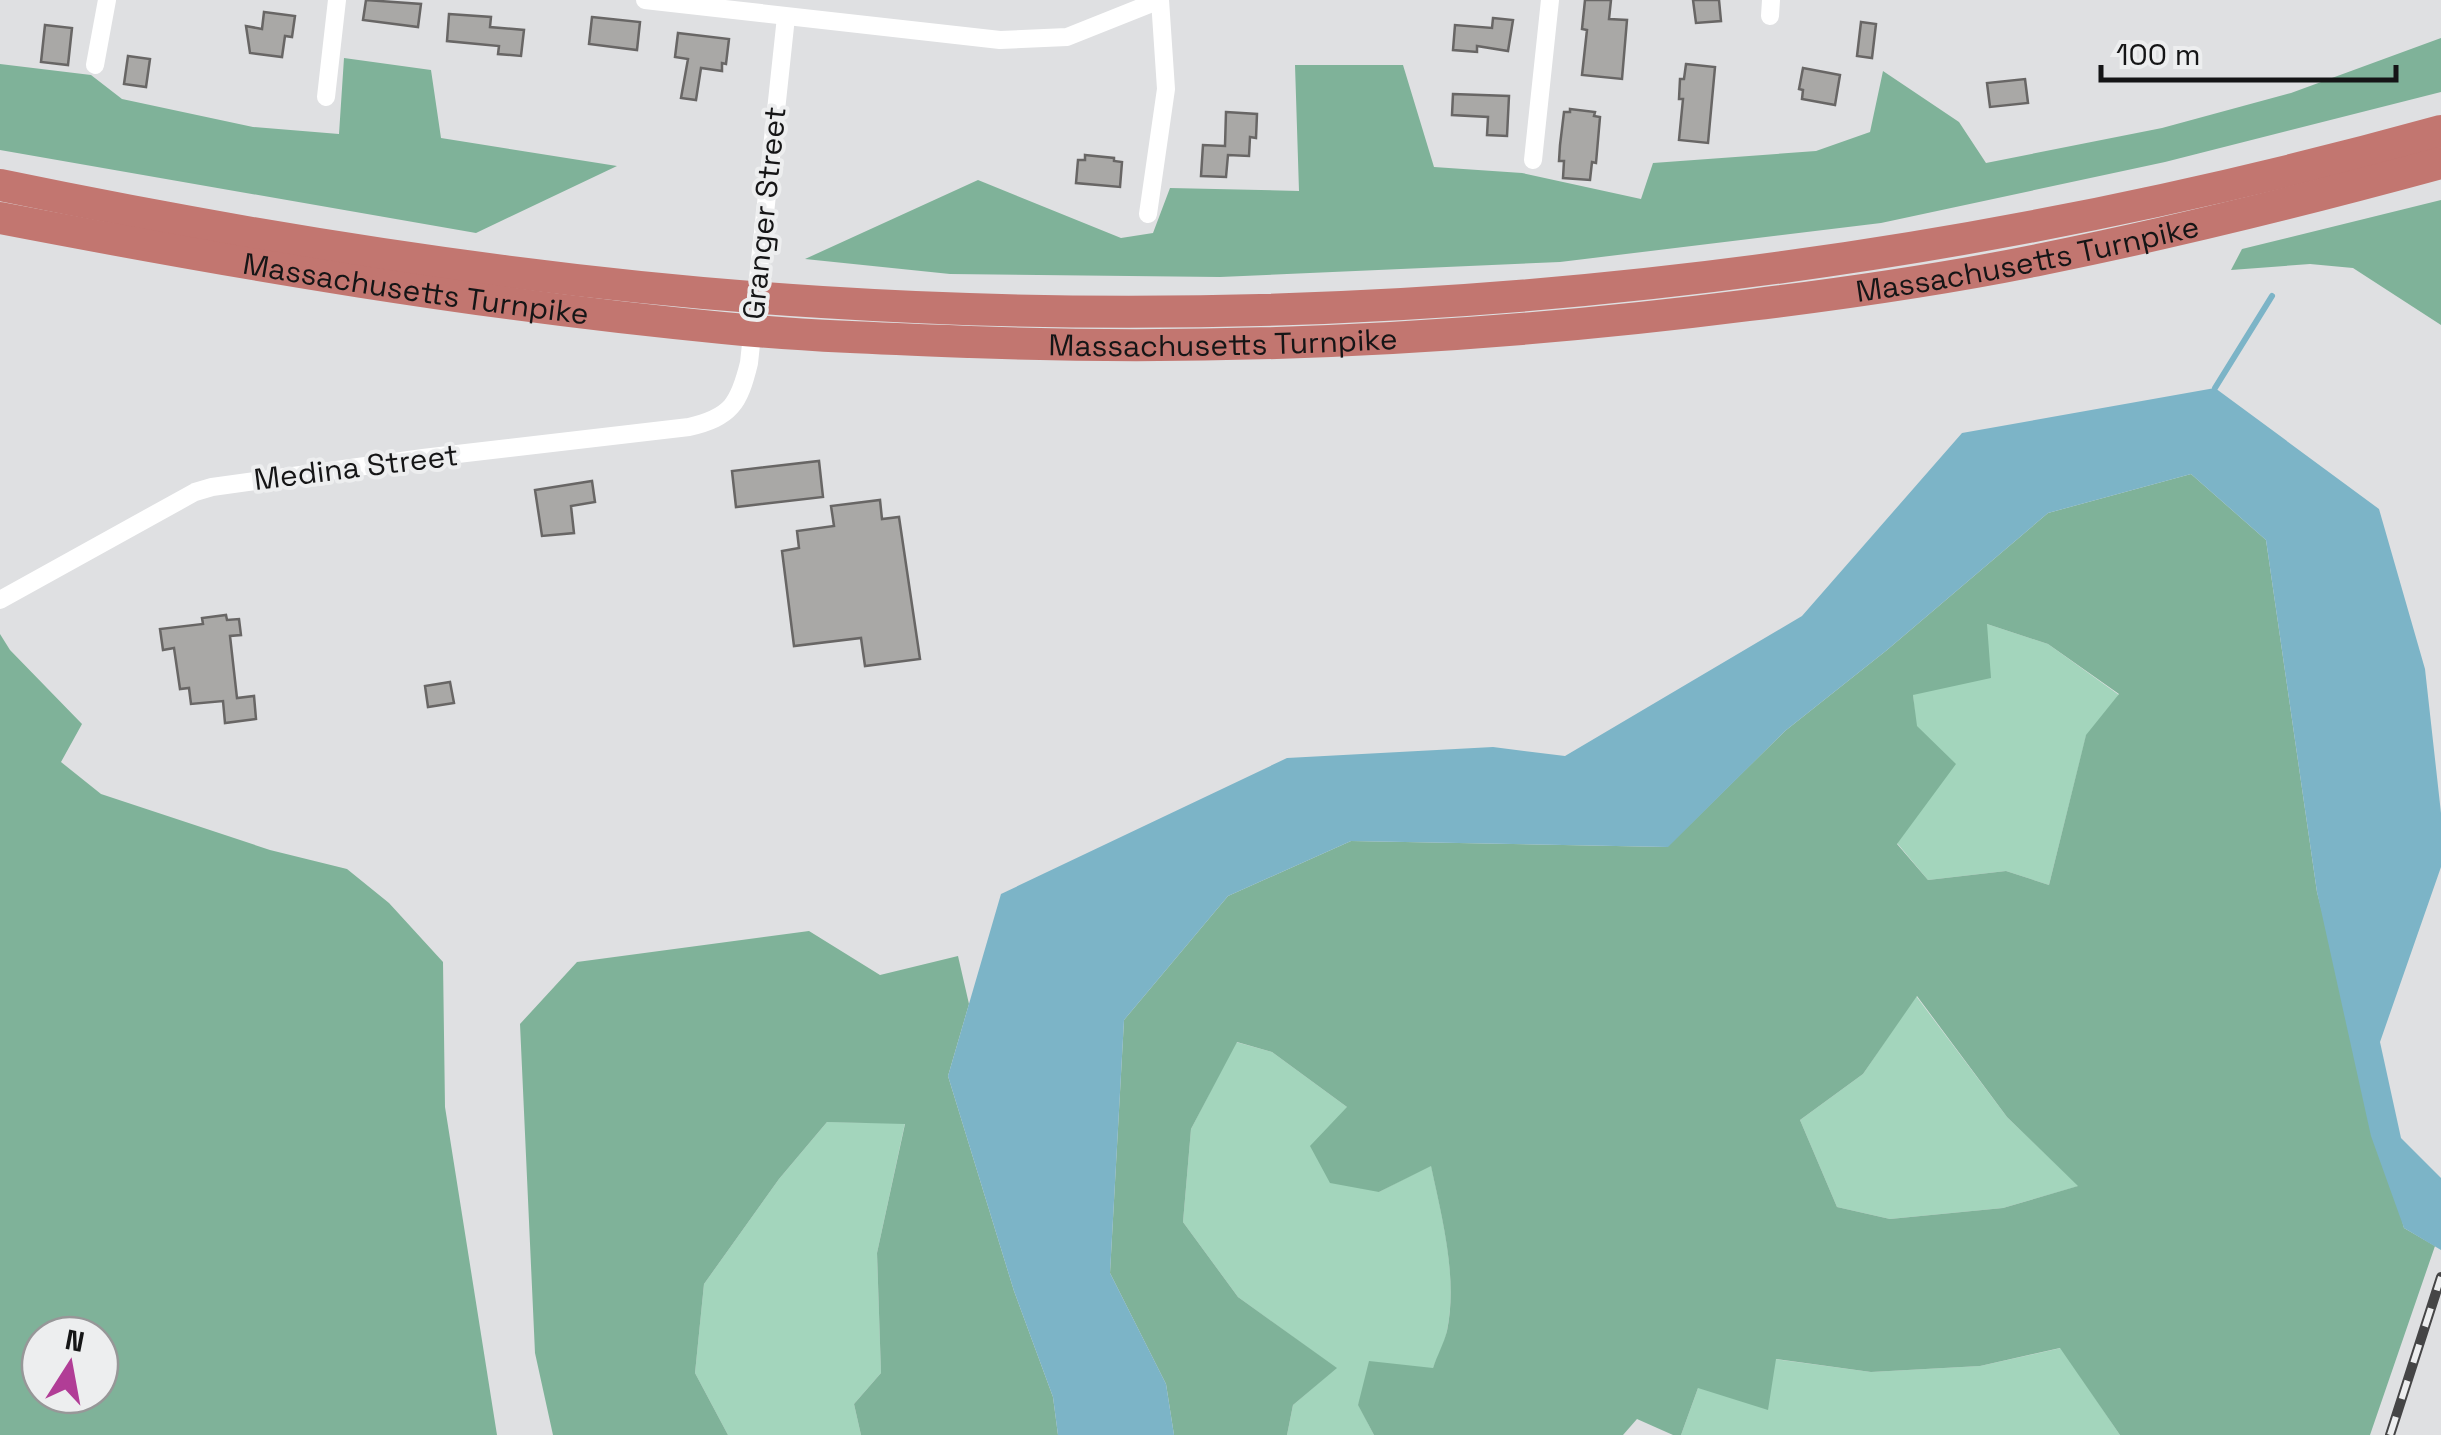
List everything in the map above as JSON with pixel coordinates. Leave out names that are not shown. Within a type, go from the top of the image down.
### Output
[{"type":"highway","name":"Massachusetts Turnpike","points":[[0,186],[160,218],[366,250],[568,278],[756,297],[1036,311],[1276,311],[1654,284],[1892,252],[2059,222],[2249,181],[2441,131]]},
{"type":"highway","name":"Massachusetts Turnpike","points":[[0,218],[330,277],[510,304],[754,331],[1077,346],[1244,346],[1627,321],[1856,292],[2042,260],[2289,205],[2441,163]]},
{"type":"street","points":[[95,66],[107,0]]},
{"type":"street","points":[[326,97],[337,0]]},
{"type":"street","points":[[644,0],[1000,40],[1067,37],[1160,0],[1166,89],[1148,214]]},
{"type":"street","points":[[1533,160],[1550,0]]},
{"type":"street","name":"Granger Street","points":[[733,406],[749,363],[786,17]]},
{"type":"street","name":"Medina Street","points":[[0,600],[212,486],[689,427],[720,417],[733,406]]},
{"type":"green space","points":[[2441,38],[2441,92],[2165,162],[1881,223],[1560,262],[1220,277],[950,274],[805,259],[978,180],[1121,238],[1153,233],[1170,188],[1299,191],[1295,65],[1403,65],[1434,167],[1522,173],[1641,199],[1653,163],[1816,151],[1870,132],[1883,71],[1959,122],[1986,163],[2162,128],[2291,93]]},
{"type":"green space","points":[[344,58],[431,70],[441,138],[617,166],[476,233],[0,150],[0,64],[91,75],[122,99],[253,127],[339,134]]},
{"type":"green space","points":[[2441,200],[2441,325],[2353,268],[2310,264],[2231,270],[2242,249]]},
{"type":"green space","points":[[2191,474],[2266,540],[2317,892],[2404,1228],[2435,1246],[2370,1435],[2120,1435],[2060,1348],[1980,1366],[1871,1372],[1776,1359],[1768,1410],[1698,1388],[1681,1435],[1637,1419],[1623,1435],[1374,1435],[1358,1405],[1369,1361],[1433,1368],[1447,1331],[1450,1269],[1431,1166],[1379,1192],[1330,1183],[1310,1146],[1347,1107],[1272,1052],[1237,1042],[1191,1129],[1183,1222],[1238,1297],[1337,1368],[1293,1405],[1287,1435],[1174,1435],[1166,1384],[1110,1273],[1124,1020],[1228,896],[1351,841],[1667,847],[1785,731],[2048,513]],"holes":[[[1987,624],[2048,644],[2119,694],[2086,735],[2049,885],[2006,871],[1928,880],[1897,844],[1956,764],[1917,726],[1913,695],[1991,678]],[[1917,996],[2007,1117],[2078,1186],[2003,1208],[1890,1219],[1837,1207],[1800,1120],[1863,1074]]]},
{"type":"green space","points":[[1987,624],[2048,644],[2119,695],[2086,736],[2049,885],[2006,871],[1928,880],[1897,843],[1955,764],[1916,726],[1913,695]]},
{"type":"green space","points":[[0,634],[10,650],[82,724],[61,762],[101,794],[270,850],[347,869],[389,903],[443,962],[445,1107],[497,1435],[0,1435]]},
{"type":"green space","points":[[809,931],[880,975],[958,956],[969,1004],[948,1076],[1014,1291],[1053,1397],[1058,1435],[861,1435],[854,1404],[881,1373],[877,1253],[905,1124],[827,1122],[779,1179],[704,1284],[695,1373],[728,1435],[553,1435],[535,1353],[520,1024],[577,962]]},
{"type":"green space","points":[[1916,996],[2007,1117],[2079,1186],[2003,1208],[1890,1219],[1837,1207],[1800,1120],[1863,1074]]},
{"type":"green space","points":[[1236,1042],[1272,1052],[1347,1107],[1379,1192],[1431,1165],[1450,1268],[1447,1331],[1433,1368],[1358,1404],[1374,1435],[1287,1435],[1293,1405],[1336,1368],[1238,1297],[1183,1222],[1191,1129]]},
{"type":"green space","points":[[827,1122],[905,1123],[877,1253],[881,1373],[854,1404],[861,1435],[728,1435],[695,1373],[704,1284],[779,1179]]},
{"type":"green space","points":[[2061,1348],[2120,1435],[1681,1435],[1698,1388],[1775,1359],[1871,1372],[1980,1366]]},
{"type":"water","points":[[2215,388],[2379,509],[2425,669],[2441,813],[2441,867],[2380,1042],[2401,1138],[2441,1178],[2441,1250],[2404,1228],[2371,1136],[2317,892],[2266,540],[2191,474],[2048,513],[1785,731],[1668,847],[1351,841],[1228,896],[1124,1020],[1110,1273],[1166,1384],[1174,1435],[1058,1435],[1053,1397],[1014,1291],[948,1076],[1001,894],[1287,758],[1493,747],[1565,756],[1802,616],[1962,433]]},
{"type":"building","points":[[366,0],[421,4],[418,27],[363,20]]},
{"type":"building","points":[[1585,0],[1611,0],[1609,19],[1627,20],[1622,79],[1582,75],[1587,30],[1582,29]]},
{"type":"building","points":[[1693,0],[1719,0],[1721,21],[1696,23]]},
{"type":"building","points":[[264,12],[295,16],[292,37],[285,36],[282,57],[250,53],[246,26],[262,29]]},
{"type":"building","points":[[449,14],[491,17],[490,27],[524,30],[521,56],[498,54],[499,46],[447,41]]},
{"type":"building","points":[[592,17],[640,22],[637,50],[589,44]]},
{"type":"building","points":[[1493,18],[1513,20],[1508,51],[1477,46],[1477,52],[1453,50],[1455,25],[1492,28]]},
{"type":"building","points":[[1861,22],[1876,24],[1872,58],[1857,56]]},
{"type":"building","points":[[45,25],[72,28],[68,65],[41,62]]},
{"type":"building","points":[[678,33],[729,39],[722,71],[701,68],[696,100],[681,98],[688,59],[675,57]]},
{"type":"building","points":[[128,56],[150,59],[146,87],[124,84]]},
{"type":"building","points":[[1686,64],[1715,67],[1708,143],[1679,140],[1683,99],[1679,99],[1680,79],[1684,79]]},
{"type":"building","points":[[1803,68],[1840,75],[1835,105],[1802,99],[1803,90],[1799,89]]},
{"type":"building","points":[[2025,79],[2028,103],[1990,107],[1987,83]]},
{"type":"building","points":[[1453,94],[1509,96],[1507,136],[1487,135],[1488,117],[1452,115]]},
{"type":"building","points":[[1226,112],[1257,114],[1256,138],[1250,137],[1249,156],[1228,155],[1226,177],[1201,176],[1203,145],[1225,146]]},
{"type":"building","points":[[1564,112],[1595,112],[1594,116],[1600,117],[1596,163],[1592,162],[1590,180],[1563,178],[1560,145]]},
{"type":"building","points":[[1085,155],[1122,162],[1120,187],[1076,183],[1078,160],[1085,160]]},
{"type":"building","points":[[819,461],[823,497],[736,507],[732,471]]},
{"type":"building","points":[[592,481],[595,502],[571,506],[574,533],[542,536],[535,490]]},
{"type":"building","points":[[880,500],[882,519],[899,517],[920,659],[865,666],[861,638],[794,646],[782,551],[799,548],[797,531],[834,526],[831,506]]},
{"type":"building","points":[[226,615],[227,620],[239,619],[241,635],[230,636],[237,698],[254,696],[256,719],[225,723],[223,701],[191,704],[189,688],[180,689],[174,648],[163,650],[160,629],[203,624],[202,618]]},
{"type":"building","points":[[450,682],[454,703],[428,707],[425,686]]},
{"type":"waterway","points":[[2215,388],[2272,296]]},
{"type":"railway","points":[[2390,1435],[2441,1277]]}]
